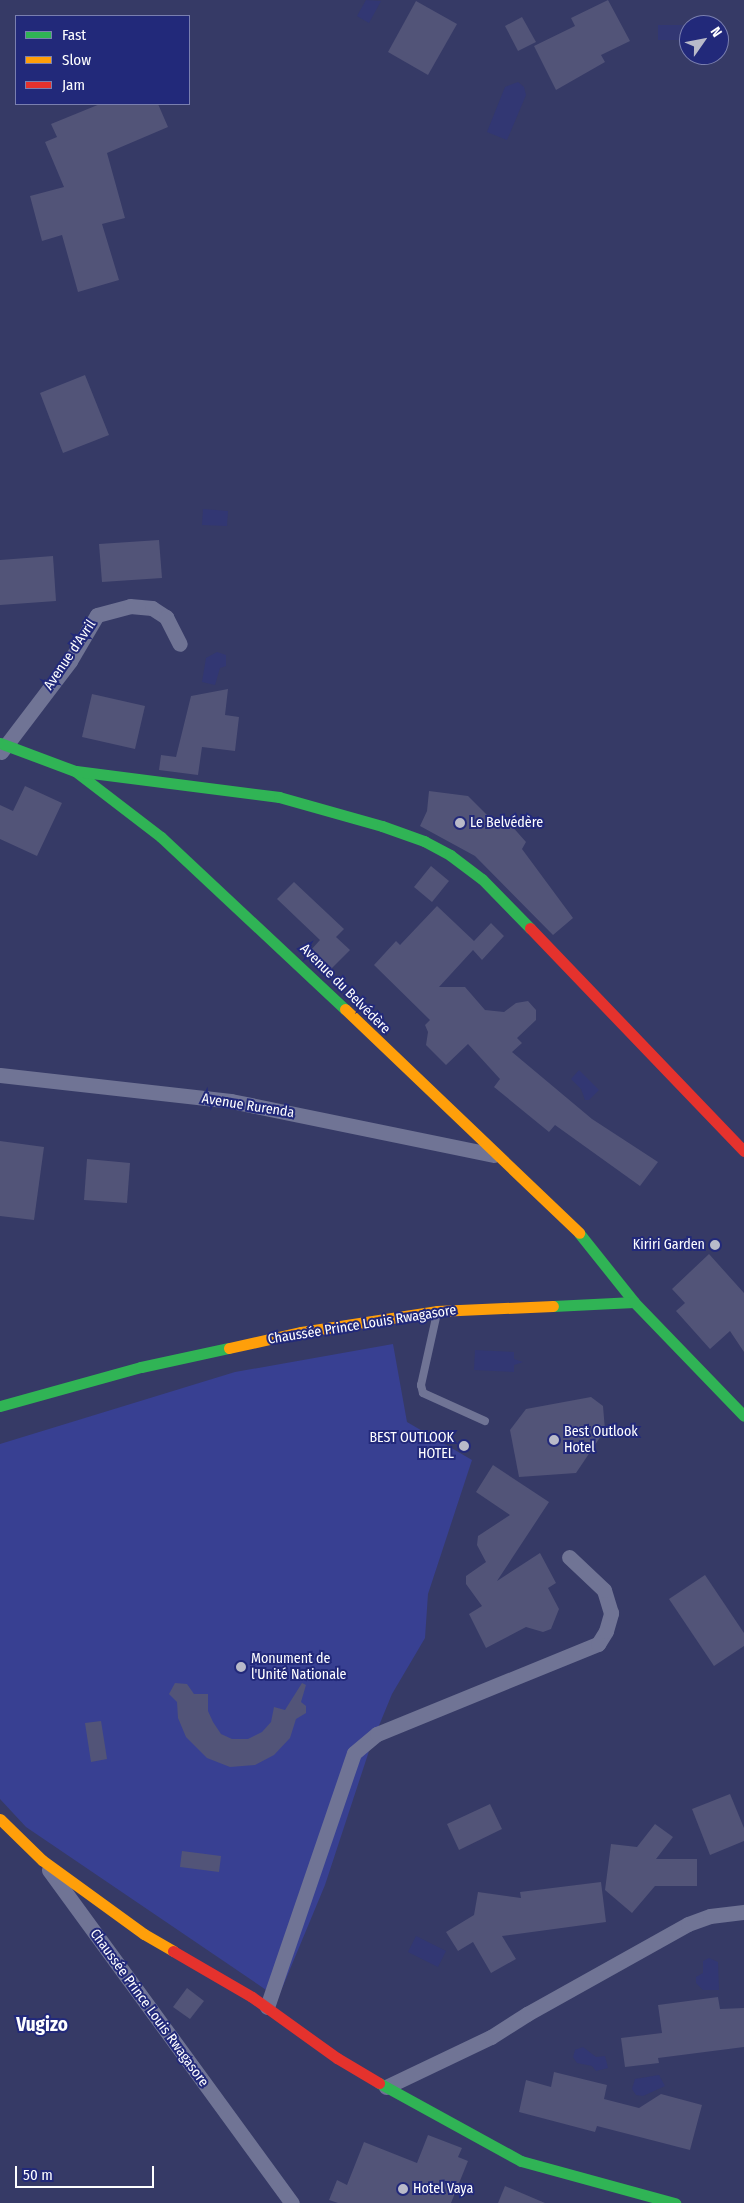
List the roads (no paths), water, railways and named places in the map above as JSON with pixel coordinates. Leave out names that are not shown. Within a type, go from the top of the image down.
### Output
[{"type":"street","name":"Avenue d'Avril","points":[[2,747],[70,661],[97,615],[130,606],[152,608],[166,617],[180,644]]},
{"type":"street","name":"Avenue du Belvédère","points":[[2,747],[75,771],[161,837],[272,938],[494,1155],[574,1227],[634,1302]]},
{"type":"street","points":[[75,771],[280,797],[382,826],[424,841],[450,855],[482,879],[744,1151]]},
{"type":"street","name":"Avenue Rurenda","points":[[0,1075],[230,1101],[494,1155]]},
{"type":"street","points":[[634,1302],[717,1385],[744,1416]]},
{"type":"street","name":"Chaussée Prince Louis Rwagasore","points":[[0,1406],[141,1367],[301,1332],[438,1311],[634,1302]]},
{"type":"street","points":[[0,1393],[16,1401]]},
{"type":"street","points":[[266,2007],[354,1753],[377,1734],[598,1644],[606,1630],[611,1613],[604,1590],[569,1557]]},
{"type":"street","name":"Chaussée Prince Louis Rwagasore","points":[[0,1818],[42,1860],[292,2203]]},
{"type":"street","points":[[42,1860],[144,1934],[266,2007],[337,2058],[521,2162],[675,2203]]},
{"type":"street","points":[[386,2087],[475,2046],[688,1924],[710,1916],[743,1911]]},
{"type":"lane","points":[[438,1311],[421,1385],[423,1393],[485,1422]]},
{"type":"place","name":"Le Belvédère","points":[[460,823]]},
{"type":"place","name":"Kiriri Garden","points":[[715,1245]]},
{"type":"place","name":"Best Outlook Hotel","points":[[554,1440]]},
{"type":"place","name":"BEST OUTLOOK HOTEL","points":[[464,1446]]},
{"type":"place","name":"Monument de l'Unité Nationale","points":[[241,1667]]},
{"type":"place","name":"Hotel Vaya","points":[[403,2189]]},
{"type":"district","name":"Vugizo","points":[[42,2025]]}]
